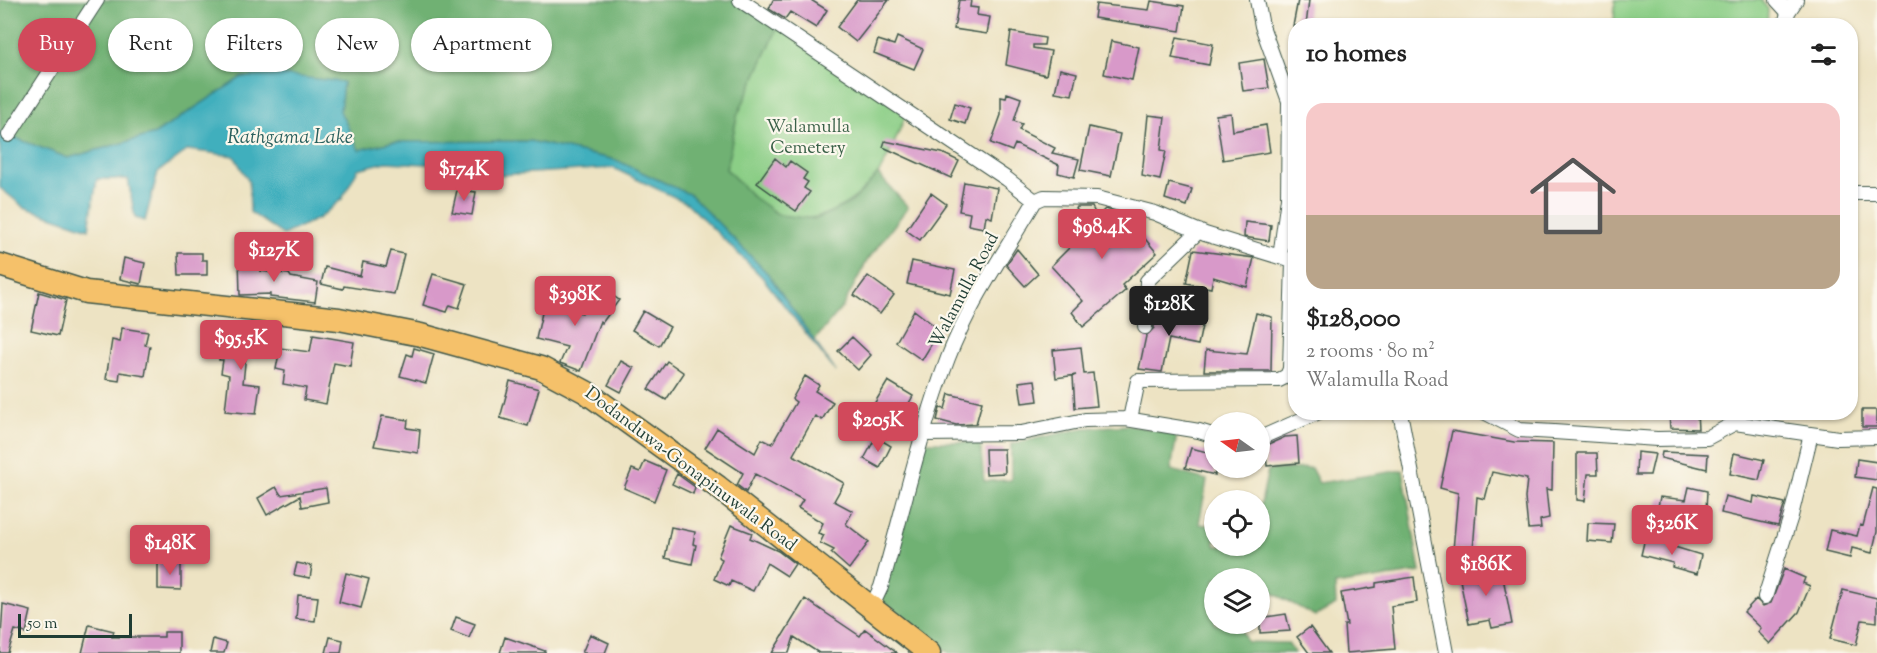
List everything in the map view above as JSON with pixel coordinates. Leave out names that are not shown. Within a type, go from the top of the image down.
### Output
[{"type":"main road","name":"Dodanduwa-Gonapinuwala Road","points":[[0,265],[86,292],[339,319],[421,335],[541,368],[586,392],[709,480],[929,653]]},
{"type":"street","points":[[9,135],[97,0]]},
{"type":"street","points":[[740,0],[760,6],[1035,201],[1044,197],[1097,198],[1155,213],[1199,231],[1288,259]]},
{"type":"street","points":[[1257,0],[1262,26],[1288,98]]},
{"type":"street","points":[[1777,0],[1786,18]]},
{"type":"street","points":[[1787,18],[1796,0]]},
{"type":"street","points":[[1858,193],[1877,193]]},
{"type":"street","name":"Walamulla Road","points":[[871,608],[881,587],[923,434],[949,356],[974,304],[1035,201]]},
{"type":"street","points":[[1145,327],[1147,281],[1199,231]]},
{"type":"street","points":[[1130,419],[1138,381],[1279,380],[1288,374]]},
{"type":"street","points":[[923,434],[1021,433],[1085,420],[1130,419],[1204,434]]},
{"type":"street","points":[[1270,434],[1301,420]]},
{"type":"street","points":[[1402,420],[1446,653]]},
{"type":"street","points":[[1500,420],[1519,430],[1657,439],[1707,438],[1735,423],[1838,438],[1877,437]]},
{"type":"street","points":[[1765,597],[1791,516],[1811,434]]},
{"type":"green space","points":[[0,0],[740,0],[778,27],[737,116],[726,169],[753,197],[779,215],[816,219],[852,202],[878,174],[908,207],[867,261],[843,306],[814,341],[768,274],[691,195],[616,160],[530,141],[392,142],[359,150],[340,111],[343,83],[242,77],[155,134],[68,158],[0,132]]},
{"type":"green space","points":[[1615,0],[1761,0],[1768,9],[1767,18],[1614,18]]},
{"type":"green space","name":"Walamulla Cemetery","points":[[778,27],[907,113],[886,161],[868,185],[846,204],[833,211],[805,219],[791,218],[770,210],[750,194],[726,169],[737,116]]},
{"type":"green space","points":[[1130,425],[1177,434],[1171,470],[1207,480],[1199,524],[1204,525],[1204,556],[1270,556],[1270,490],[1264,490],[1266,478],[1270,478],[1270,470],[1311,468],[1319,483],[1403,470],[1420,572],[1335,585],[1336,605],[1315,616],[1270,591],[1270,568],[1204,568],[1204,634],[1243,634],[1247,642],[1288,643],[1295,653],[949,653],[881,600],[925,442],[980,442],[984,481],[1011,480],[1011,444],[1084,428]]},
{"type":"water","name":"Rathgama Lake","points":[[283,75],[343,82],[340,111],[359,150],[392,142],[530,141],[616,160],[691,195],[768,274],[836,372],[762,277],[687,203],[613,168],[501,175],[444,165],[386,162],[358,169],[342,199],[319,218],[283,235],[250,212],[249,182],[234,156],[188,150],[158,172],[145,221],[135,218],[128,179],[97,179],[89,229],[24,207],[0,188],[0,132],[68,158],[155,134],[242,77]]},
{"type":"building","points":[[773,0],[811,0],[827,10],[816,28],[790,12],[785,19],[769,9]]},
{"type":"building","points":[[857,0],[889,0],[856,42],[837,27]]},
{"type":"building","points":[[959,0],[971,0],[970,7],[978,8],[977,15],[990,17],[987,34],[954,29]]},
{"type":"building","points":[[1298,0],[1309,0],[1307,18],[1295,18]]},
{"type":"building","points":[[1151,1],[1184,6],[1180,31],[1094,18],[1096,4],[1149,10]]},
{"type":"building","points":[[1011,32],[1045,38],[1044,45],[1033,45],[1033,48],[1051,51],[1046,75],[1006,65]]},
{"type":"building","points":[[897,37],[923,49],[914,69],[874,53],[878,40],[894,45]]},
{"type":"building","points":[[1177,37],[1213,44],[1209,65],[1172,58]]},
{"type":"building","points":[[1111,41],[1139,47],[1132,80],[1104,74]]},
{"type":"building","points":[[1264,59],[1269,88],[1243,91],[1239,63]]},
{"type":"building","points":[[1060,69],[1077,73],[1072,95],[1055,92]]},
{"type":"building","points":[[1007,93],[1021,98],[1014,121],[1022,124],[1019,130],[1055,148],[1052,153],[1079,159],[1074,177],[1058,173],[1059,165],[1015,144],[1012,151],[991,143],[1001,115],[1001,97],[1006,98]]},
{"type":"building","points":[[955,103],[970,108],[965,124],[950,119]]},
{"type":"building","points":[[1231,113],[1233,131],[1266,125],[1270,152],[1223,160],[1216,115]]},
{"type":"building","points":[[1148,115],[1165,117],[1161,150],[1166,151],[1160,180],[1142,176]]},
{"type":"building","points":[[1089,127],[1120,134],[1111,176],[1080,170]]},
{"type":"building","points":[[885,141],[942,153],[959,161],[951,178],[883,147]]},
{"type":"building","points":[[775,158],[786,167],[790,161],[807,173],[803,179],[808,182],[804,188],[810,192],[796,211],[757,183]]},
{"type":"building","points":[[964,182],[997,188],[992,218],[986,216],[984,228],[968,225],[970,213],[959,211]]},
{"type":"building","points":[[1169,183],[1192,189],[1187,206],[1165,199]]},
{"type":"building","points":[[457,190],[476,192],[472,215],[452,212]]},
{"type":"building","points":[[931,193],[946,204],[920,240],[906,230]]},
{"type":"building","points":[[1077,207],[1092,207],[1097,217],[1105,209],[1124,214],[1157,253],[1122,285],[1126,290],[1083,327],[1072,312],[1083,301],[1051,266],[1077,240],[1072,234],[1082,225],[1077,220],[1082,216],[1076,209]]},
{"type":"building","points":[[1245,222],[1271,225],[1269,241],[1244,237]]},
{"type":"building","points":[[1017,249],[1038,274],[1025,286],[1006,265]]},
{"type":"building","points":[[1193,250],[1254,258],[1247,287],[1213,277],[1211,288],[1186,283]]},
{"type":"building","points":[[391,251],[404,254],[394,294],[344,286],[343,289],[321,284],[325,267],[360,276],[363,262],[386,267]]},
{"type":"building","points":[[178,253],[202,253],[202,260],[207,260],[207,275],[179,275]]},
{"type":"building","points":[[124,258],[145,263],[141,284],[120,279]]},
{"type":"building","points":[[239,258],[260,258],[260,271],[289,274],[291,277],[318,282],[315,302],[270,297],[270,294],[240,295]]},
{"type":"building","points":[[912,261],[955,270],[950,294],[907,284]]},
{"type":"building","points":[[433,274],[467,284],[459,308],[450,305],[447,312],[423,305]]},
{"type":"building","points":[[868,276],[894,295],[880,314],[854,295]]},
{"type":"building","points":[[600,287],[619,300],[602,323],[600,321],[581,371],[560,363],[567,347],[536,339],[544,304],[582,313]]},
{"type":"building","points":[[39,292],[66,300],[58,336],[31,330]]},
{"type":"building","points":[[914,310],[940,330],[922,360],[896,342]]},
{"type":"building","points":[[643,311],[670,327],[659,346],[632,330]]},
{"type":"building","points":[[1155,311],[1182,317],[1183,312],[1204,317],[1198,345],[1169,339],[1162,372],[1139,369],[1146,336],[1154,328]]},
{"type":"building","points":[[1256,313],[1272,317],[1271,371],[1204,371],[1206,350],[1247,354]]},
{"type":"building","points":[[251,323],[263,325],[262,354],[246,354],[243,383],[260,385],[256,414],[225,411],[229,375],[221,373],[223,360],[219,360],[222,337],[250,341]]},
{"type":"building","points":[[122,328],[148,332],[145,345],[150,346],[145,376],[120,372],[119,381],[106,379],[112,340],[120,342]]},
{"type":"building","points":[[313,335],[354,342],[350,366],[334,363],[326,404],[304,400],[306,388],[283,384],[285,371],[276,369],[280,348],[310,352]]},
{"type":"building","points":[[852,337],[871,355],[858,370],[838,351]]},
{"type":"building","points":[[1081,347],[1084,374],[1093,373],[1097,406],[1075,408],[1073,376],[1076,375],[1056,378],[1053,350]]},
{"type":"building","points":[[414,348],[434,354],[426,383],[400,376],[407,354],[412,356]]},
{"type":"building","points":[[621,361],[634,368],[621,392],[608,385]]},
{"type":"building","points":[[667,361],[684,373],[666,400],[648,389]]},
{"type":"building","points":[[805,376],[819,385],[815,391],[833,402],[822,420],[815,416],[793,455],[844,483],[834,501],[853,511],[846,524],[869,542],[849,569],[831,553],[834,550],[820,543],[824,535],[818,533],[823,523],[798,508],[803,500],[755,474],[746,492],[737,485],[743,473],[705,448],[717,428],[755,453],[762,439],[772,444],[796,402],[792,399]]},
{"type":"building","points":[[1035,380],[1038,401],[1022,403],[1019,382]]},
{"type":"building","points":[[510,381],[539,389],[528,426],[500,418]]},
{"type":"building","points":[[888,381],[913,396],[900,419],[874,404]]},
{"type":"building","points":[[949,394],[982,402],[976,424],[956,425],[937,420],[940,408],[945,409]]},
{"type":"building","points":[[1862,410],[1877,410],[1877,427],[1862,427]]},
{"type":"building","points":[[382,416],[408,420],[407,428],[420,430],[418,453],[374,446]]},
{"type":"building","points":[[1670,420],[1697,420],[1698,429],[1670,428]]},
{"type":"building","points":[[1452,431],[1514,442],[1553,443],[1552,490],[1546,489],[1549,518],[1540,520],[1541,528],[1528,529],[1525,498],[1527,479],[1492,472],[1485,499],[1477,497],[1473,551],[1453,550],[1458,493],[1440,488]]},
{"type":"building","points":[[1297,436],[1299,463],[1270,466],[1270,444],[1285,437]]},
{"type":"building","points":[[876,437],[891,446],[880,468],[864,459]]},
{"type":"building","points":[[1191,448],[1204,451],[1204,472],[1185,468]]},
{"type":"building","points":[[985,449],[1004,449],[1005,473],[986,474]]},
{"type":"building","points":[[1637,452],[1655,454],[1650,475],[1636,475]]},
{"type":"building","points":[[1662,452],[1708,454],[1707,469],[1661,458]]},
{"type":"building","points":[[1577,453],[1597,453],[1598,474],[1588,474],[1585,501],[1577,500]]},
{"type":"building","points":[[1734,453],[1764,460],[1759,480],[1730,474]]},
{"type":"building","points":[[1857,459],[1877,462],[1877,480],[1855,477]]},
{"type":"building","points":[[645,461],[666,470],[654,501],[624,488],[632,469],[640,472]]},
{"type":"building","points":[[677,474],[695,487],[693,494],[672,484]]},
{"type":"building","points":[[276,487],[281,495],[326,488],[328,502],[302,507],[300,496],[267,515],[258,498]]},
{"type":"building","points":[[1689,487],[1707,491],[1706,510],[1690,506],[1687,518],[1657,511],[1660,497],[1686,500]]},
{"type":"building","points":[[1873,488],[1877,489],[1877,532],[1872,553],[1852,548],[1850,558],[1825,552],[1830,530],[1857,536],[1860,525],[1863,526]]},
{"type":"building","points":[[1725,496],[1753,503],[1754,496],[1785,503],[1778,526],[1721,513]]},
{"type":"building","points":[[1588,523],[1614,524],[1612,543],[1587,541]]},
{"type":"building","points":[[731,525],[752,533],[750,538],[778,551],[795,564],[787,576],[767,563],[753,591],[731,581],[729,586],[714,579],[722,559],[718,557]]},
{"type":"building","points":[[671,527],[695,532],[693,544],[696,545],[692,564],[665,558]]},
{"type":"building","points":[[1645,538],[1701,555],[1697,574],[1672,567],[1673,563],[1641,555]]},
{"type":"building","points":[[158,562],[181,563],[181,590],[158,589]]},
{"type":"building","points":[[297,563],[312,566],[310,578],[294,575]]},
{"type":"building","points":[[1501,567],[1512,624],[1492,628],[1490,620],[1469,624],[1459,575]]},
{"type":"building","points":[[1784,569],[1805,578],[1803,583],[1810,586],[1799,612],[1770,644],[1758,632],[1761,628],[1744,612],[1756,599],[1763,606],[1771,603]]},
{"type":"building","points":[[346,573],[369,579],[361,608],[339,602]]},
{"type":"building","points":[[1414,577],[1417,602],[1391,606],[1395,649],[1346,653],[1344,625],[1347,625],[1341,593],[1376,587],[1376,583]]},
{"type":"building","points":[[1843,590],[1877,598],[1877,622],[1862,620],[1856,645],[1830,639]]},
{"type":"building","points":[[298,595],[318,597],[315,621],[296,619]]},
{"type":"building","points":[[805,599],[860,636],[865,629],[897,653],[819,653],[794,637],[789,653],[772,653]]},
{"type":"building","points":[[3,604],[31,611],[26,633],[15,630],[8,653],[0,653]]},
{"type":"building","points":[[1286,614],[1290,631],[1270,632],[1270,616]]},
{"type":"building","points":[[456,617],[475,624],[469,638],[451,631]]},
{"type":"building","points":[[89,625],[114,631],[112,637],[164,637],[164,632],[179,632],[179,653],[82,653]]},
{"type":"building","points":[[1310,627],[1329,653],[1309,653],[1297,637]]},
{"type":"building","points":[[590,634],[609,643],[605,653],[582,653]]},
{"type":"building","points":[[330,637],[343,640],[341,653],[326,653]]},
{"type":"building","points":[[505,637],[545,651],[545,653],[500,653]]},
{"type":"building","points":[[213,639],[227,643],[224,653],[210,653]]}]
